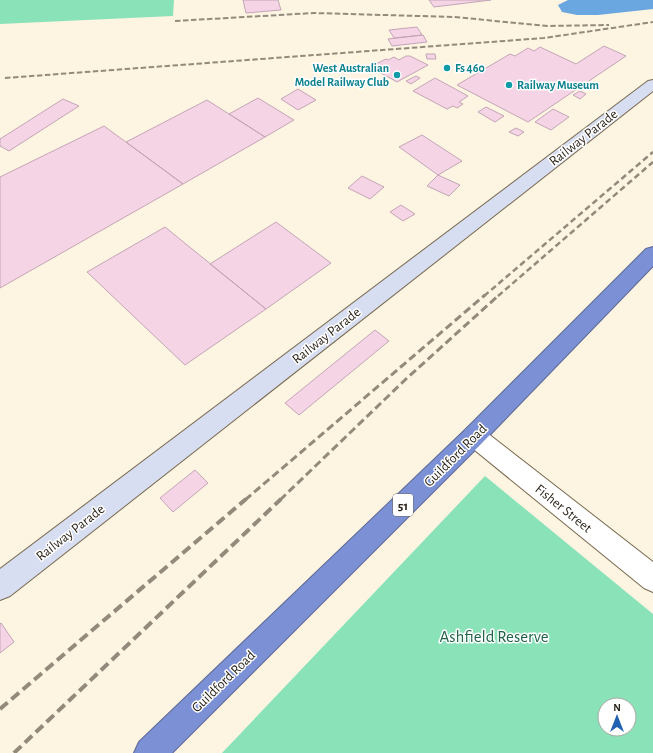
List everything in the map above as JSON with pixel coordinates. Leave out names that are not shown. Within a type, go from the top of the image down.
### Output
[{"type":"highway","name":"Guildford Road","points":[[150,753],[474,436],[653,254]]},
{"type":"street","name":"Railway Parade","points":[[0,586],[653,84]]},
{"type":"street","name":"Fisher Street","points":[[474,436],[653,579]]},
{"type":"green space","points":[[0,0],[174,0],[173,16],[0,24]]},
{"type":"green space","name":"Ashfield Reserve","points":[[485,476],[653,614],[653,753],[222,753]]},
{"type":"water","points":[[568,0],[653,0],[653,9],[598,15],[577,15],[562,12],[558,5]]},
{"type":"building","points":[[243,0],[278,0],[281,10],[246,13]]},
{"type":"building","points":[[429,0],[491,0],[434,7]]},
{"type":"building","points":[[417,27],[422,35],[394,38],[389,30]]},
{"type":"building","points":[[423,35],[427,42],[392,46],[388,39]]},
{"type":"building","points":[[604,46],[626,56],[528,122],[457,85],[510,54],[515,56],[528,48],[534,51],[540,47],[576,64]]},
{"type":"building","points":[[426,54],[435,54],[436,59],[427,59]]},
{"type":"building","name":"West Australian Model Railway Club","points":[[406,56],[410,56],[428,65],[397,82],[370,67],[386,59],[388,60],[394,57],[399,60]]},
{"type":"building","points":[[416,76],[420,78],[411,84],[406,81]]},
{"type":"building","points":[[435,78],[468,96],[459,102],[463,104],[457,108],[453,106],[447,109],[413,91]]},
{"type":"building","points":[[298,89],[316,100],[298,110],[281,99]]},
{"type":"building","points":[[580,91],[586,94],[580,99],[573,95]]},
{"type":"building","points":[[258,98],[294,120],[265,137],[229,114]]},
{"type":"building","points":[[63,99],[79,106],[9,151],[0,146],[0,139]]},
{"type":"building","points":[[207,100],[265,137],[183,184],[126,142]]},
{"type":"building","points":[[486,107],[504,116],[495,122],[478,112]]},
{"type":"building","points":[[553,109],[569,117],[551,130],[535,122]]},
{"type":"building","points":[[104,126],[183,184],[0,288],[0,177]]},
{"type":"building","points":[[516,128],[524,132],[518,136],[509,132]]},
{"type":"building","points":[[422,135],[462,161],[438,175],[399,147]]},
{"type":"building","points":[[438,175],[460,185],[449,196],[427,186]]},
{"type":"building","points":[[362,176],[384,187],[370,199],[348,188]]},
{"type":"building","points":[[401,205],[415,214],[403,221],[390,212]]},
{"type":"building","points":[[276,222],[331,263],[266,309],[210,264]]},
{"type":"building","points":[[165,227],[266,309],[185,365],[87,272]]},
{"type":"building","points":[[375,330],[389,341],[299,415],[285,403]]},
{"type":"building","points":[[195,470],[208,483],[173,512],[160,498]]},
{"type":"building","points":[[1,623],[14,642],[0,653],[0,624]]},
{"type":"railway","points":[[175,21],[314,13],[454,17],[548,26],[609,25]]},
{"type":"railway","points":[[5,78],[544,38],[653,22]]},
{"type":"railway","points":[[484,296],[653,152]]},
{"type":"railway","points":[[498,296],[653,162]]},
{"type":"railway","points":[[245,500],[485,295]]},
{"type":"railway","points":[[280,500],[406,379],[499,295]]},
{"type":"railway","points":[[0,709],[246,499]]},
{"type":"railway","points":[[14,753],[281,499]]},
{"type":"place","name":"Fs 460","points":[[447,68]]},
{"type":"place","name":"West Australian Model Railway Club","points":[[397,75]]},
{"type":"place","name":"Railway Museum","points":[[509,85]]}]
